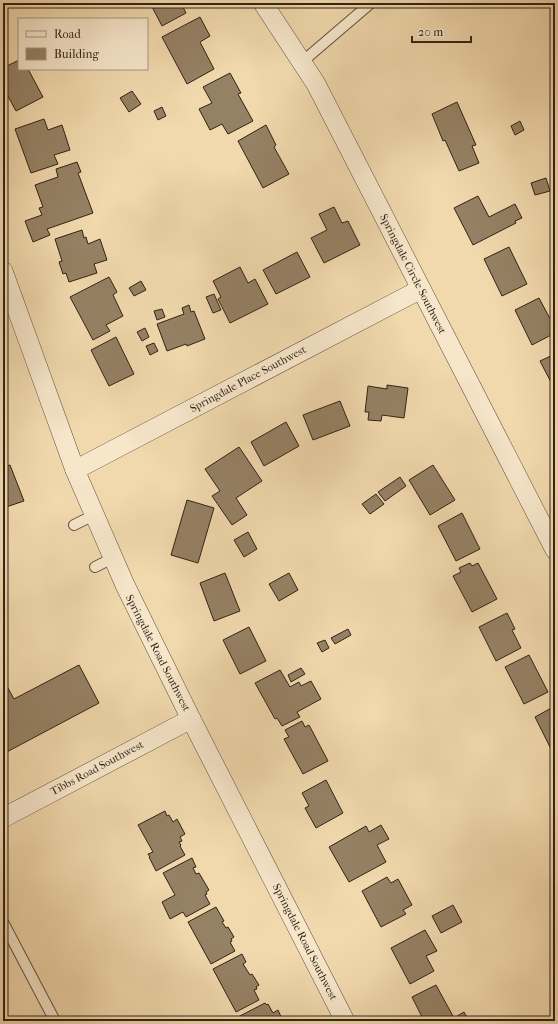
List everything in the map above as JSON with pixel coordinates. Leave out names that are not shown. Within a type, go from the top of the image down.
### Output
[{"type":"street","name":"Springdale Circle Southwest","points":[[263,3],[316,84],[555,550]]},
{"type":"street","name":"Springdale Road Southwest","points":[[3,271],[75,470],[125,585],[191,719],[345,1021]]},
{"type":"street","name":"Springdale Place Southwest","points":[[75,470],[421,289]]},
{"type":"street","name":"Tibbs Road Southwest","points":[[3,818],[191,719]]},
{"type":"lane","points":[[302,62],[371,3]]},
{"type":"lane","points":[[74,525],[94,515]]},
{"type":"lane","points":[[95,567],[113,558]]},
{"type":"lane","points":[[3,922],[55,1021]]},
{"type":"building","points":[[150,3],[181,3],[186,13],[162,26]]},
{"type":"building","points":[[200,17],[210,36],[200,42],[214,69],[187,84],[162,37]]},
{"type":"building","points":[[18,60],[18,70],[29,70],[43,97],[16,111],[3,87],[3,68]]},
{"type":"building","points":[[230,73],[241,93],[238,94],[253,121],[228,134],[222,124],[210,130],[199,109],[212,103],[203,87]]},
{"type":"building","points":[[132,91],[141,104],[129,112],[120,98]]},
{"type":"building","points":[[457,102],[476,145],[472,146],[479,163],[459,171],[445,140],[443,141],[432,114]]},
{"type":"building","points":[[162,107],[166,116],[158,120],[154,111]]},
{"type":"building","points":[[44,119],[48,130],[62,125],[70,150],[54,155],[58,164],[31,173],[15,129]]},
{"type":"building","points":[[520,121],[524,130],[515,135],[511,126]]},
{"type":"building","points":[[266,125],[276,145],[274,147],[289,174],[263,188],[238,141]]},
{"type":"building","points":[[77,162],[81,172],[78,173],[93,213],[47,229],[50,235],[33,242],[25,221],[42,215],[39,208],[43,207],[35,185],[58,177],[56,169]]},
{"type":"building","points":[[546,178],[550,191],[535,195],[531,183]]},
{"type":"building","points":[[478,196],[489,217],[515,204],[522,218],[515,221],[516,223],[473,245],[454,208]]},
{"type":"building","points":[[334,207],[342,223],[348,221],[360,245],[324,263],[311,238],[327,230],[319,214]]},
{"type":"building","points":[[82,230],[84,238],[86,237],[88,244],[100,239],[107,260],[94,264],[97,273],[69,282],[66,273],[63,274],[59,262],[62,261],[55,239]]},
{"type":"building","points":[[509,247],[527,284],[502,296],[484,259]]},
{"type":"building","points":[[297,252],[310,277],[276,294],[263,270]]},
{"type":"building","points":[[240,267],[248,283],[255,279],[268,304],[230,323],[218,299],[221,297],[213,281]]},
{"type":"building","points":[[109,277],[117,292],[113,295],[123,316],[106,325],[110,331],[93,340],[70,297]]},
{"type":"building","points":[[141,281],[146,290],[134,296],[129,288]]},
{"type":"building","points":[[214,294],[221,310],[213,313],[206,297]]},
{"type":"building","points":[[539,298],[555,328],[555,333],[532,345],[515,310]]},
{"type":"building","points":[[189,305],[191,312],[194,311],[205,339],[187,346],[186,344],[167,351],[157,324],[184,314],[182,308]]},
{"type":"building","points":[[162,309],[165,317],[157,320],[154,311]]},
{"type":"building","points":[[145,328],[149,337],[142,341],[137,332]]},
{"type":"building","points":[[116,337],[134,374],[109,386],[91,350]]},
{"type":"building","points":[[154,343],[158,351],[150,355],[146,346]]},
{"type":"building","points":[[555,354],[555,390],[540,361]]},
{"type":"building","points":[[387,385],[408,388],[404,418],[382,415],[381,421],[368,420],[369,412],[365,412],[368,386],[387,389]]},
{"type":"building","points":[[340,401],[350,426],[313,440],[303,415]]},
{"type":"building","points":[[286,422],[299,446],[264,466],[251,442]]},
{"type":"building","points":[[239,447],[262,481],[236,498],[247,515],[232,525],[212,496],[220,491],[205,469]]},
{"type":"building","points":[[10,465],[24,501],[3,508],[3,467]]},
{"type":"building","points":[[433,465],[455,500],[430,515],[409,480]]},
{"type":"building","points":[[400,477],[406,486],[385,501],[378,492]]},
{"type":"building","points":[[376,494],[384,504],[370,514],[362,504]]},
{"type":"building","points":[[187,500],[214,508],[198,563],[171,555]]},
{"type":"building","points":[[462,513],[480,549],[456,561],[438,526]]},
{"type":"building","points":[[248,532],[257,549],[244,557],[234,540]]},
{"type":"building","points":[[470,563],[472,566],[478,563],[497,599],[472,612],[453,576],[461,572],[459,568]]},
{"type":"building","points":[[225,573],[240,611],[214,621],[200,583]]},
{"type":"building","points":[[289,573],[298,590],[279,601],[269,584]]},
{"type":"building","points":[[507,613],[515,629],[512,630],[521,648],[496,661],[479,627]]},
{"type":"building","points":[[249,627],[266,661],[240,674],[223,640]]},
{"type":"building","points":[[348,629],[351,635],[335,644],[331,638]]},
{"type":"building","points":[[325,640],[329,648],[322,652],[317,643]]},
{"type":"building","points":[[529,655],[548,692],[524,704],[505,667]]},
{"type":"building","points":[[79,665],[99,703],[3,754],[3,679],[14,699]]},
{"type":"building","points":[[301,668],[305,674],[291,682],[288,675]]},
{"type":"building","points":[[280,670],[290,687],[299,682],[301,686],[311,681],[321,699],[297,712],[300,717],[282,726],[277,718],[275,719],[255,683]]},
{"type":"building","points":[[555,706],[555,752],[553,753],[535,717]]},
{"type":"building","points":[[302,721],[305,727],[309,725],[328,761],[303,774],[284,739],[289,737],[285,730]]},
{"type":"building","points":[[326,780],[343,813],[316,828],[305,808],[309,806],[302,793]]},
{"type":"building","points":[[165,811],[167,816],[169,815],[173,822],[177,819],[185,834],[180,837],[182,841],[179,842],[185,855],[156,871],[148,854],[153,852],[138,825]]},
{"type":"building","points":[[381,825],[389,839],[377,845],[386,862],[349,882],[329,847],[366,826],[369,832]]},
{"type":"building","points":[[192,858],[196,867],[193,868],[196,874],[199,873],[209,890],[205,895],[210,904],[186,917],[183,912],[170,919],[162,902],[175,895],[163,873]]},
{"type":"building","points":[[387,877],[391,883],[398,879],[412,905],[403,910],[406,914],[381,927],[362,891]]},
{"type":"building","points":[[453,905],[462,922],[441,933],[432,916]]},
{"type":"building","points":[[216,907],[224,921],[222,922],[226,928],[228,927],[234,937],[230,942],[235,951],[211,964],[188,922]]},
{"type":"building","points":[[425,930],[437,951],[426,956],[434,971],[410,984],[391,948]]},
{"type":"building","points":[[242,954],[246,962],[243,964],[259,985],[256,987],[257,989],[254,990],[259,1000],[236,1012],[213,969]]},
{"type":"building","points":[[436,985],[454,1018],[464,1012],[469,1021],[424,1021],[412,997]]},
{"type":"building","points":[[265,1003],[267,1005],[268,1004],[273,1013],[278,1010],[283,1021],[241,1021],[238,1017]]}]
